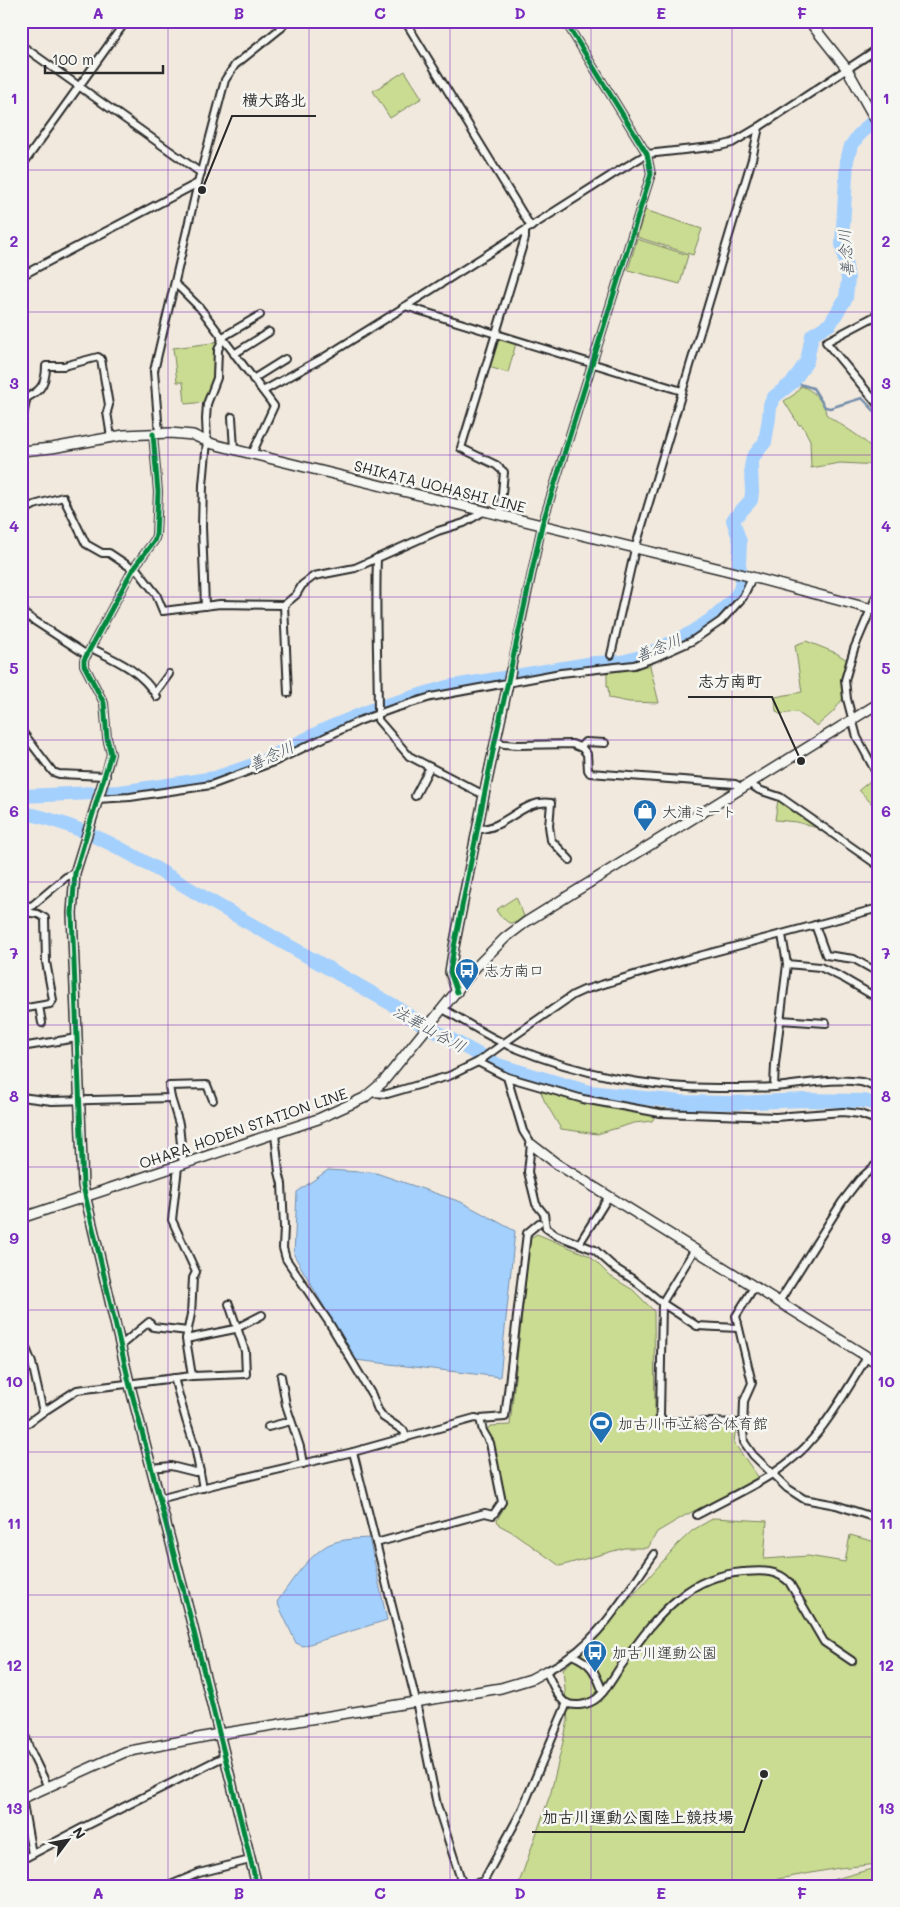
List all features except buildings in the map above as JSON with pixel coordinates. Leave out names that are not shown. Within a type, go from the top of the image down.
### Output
[{"type":"street","points":[[21,167],[126,21]]},
{"type":"street","points":[[276,21],[281,28]]},
{"type":"street","points":[[257,1886],[120,1346],[83,1186],[72,913],[75,872],[111,754],[107,738],[106,714],[100,694],[84,665],[84,660],[134,568],[154,541],[157,528],[158,492],[154,370],[198,183],[225,80],[235,65],[281,28],[286,21]]},
{"type":"street","points":[[406,21],[531,227]]},
{"type":"street","points":[[457,992],[450,972],[495,741],[542,525],[651,174],[647,154],[565,21]]},
{"type":"street","points":[[809,21],[847,69],[879,126]]},
{"type":"street","points":[[21,45],[201,174]]},
{"type":"street","points":[[263,391],[323,358],[614,173],[647,154],[732,143],[879,48]]},
{"type":"street","points":[[611,655],[635,549],[752,159],[759,127]]},
{"type":"street","points":[[21,276],[198,183]]},
{"type":"street","points":[[500,515],[504,472],[496,465],[461,448],[525,238],[525,231]]},
{"type":"street","points":[[175,284],[200,308],[274,406],[252,454]]},
{"type":"street","points":[[405,306],[682,391]]},
{"type":"street","points":[[879,314],[826,342],[879,406]]},
{"type":"street","points":[[205,606],[202,527],[207,441],[205,433],[207,404],[217,378],[218,350],[222,339],[260,315]]},
{"type":"street","points":[[234,354],[269,332]]},
{"type":"street","points":[[23,400],[37,393],[42,388],[46,366],[71,364],[98,357],[101,359],[109,406],[107,412],[111,437]]},
{"type":"street","points":[[254,379],[285,359]]},
{"type":"street","points":[[21,391],[23,400],[21,426]]},
{"type":"street","points":[[232,417],[234,449]]},
{"type":"street","name":"SHIKATA UOHASHI LINE","points":[[21,451],[52,448],[124,434],[188,434],[212,444],[453,502],[483,512],[732,572],[875,610]]},
{"type":"street","points":[[21,512],[34,505],[62,497],[86,544],[102,553],[109,553],[134,568],[156,594],[163,611],[220,604],[284,605],[296,595],[302,585],[314,576],[347,570],[438,531],[464,522],[483,512]]},
{"type":"street","points":[[378,558],[376,610],[378,720],[409,756],[484,795]]},
{"type":"street","points":[[98,798],[130,797],[211,785],[276,762],[314,742],[378,714],[440,695],[561,673],[634,665],[666,653],[698,637],[721,621],[743,597],[749,577]]},
{"type":"street","points":[[879,590],[875,610],[852,655],[845,680],[852,720],[865,754],[879,778]]},
{"type":"street","points":[[21,599],[24,614],[87,655]]},
{"type":"street","points":[[284,605],[288,693]]},
{"type":"street","points":[[90,648],[129,667],[156,695],[169,674]]},
{"type":"street","name":"OHARA HODEN STATION LINE","points":[[21,1218],[275,1134],[356,1103],[383,1082],[488,954],[526,922],[879,703]]},
{"type":"street","points":[[21,730],[53,772],[104,779]]},
{"type":"street","points":[[495,741],[518,745],[567,743],[580,747],[587,754],[590,774],[735,784],[759,790],[780,797],[879,866]]},
{"type":"street","points":[[580,747],[585,742],[605,743]]},
{"type":"street","points":[[414,796],[430,768]]},
{"type":"street","points":[[478,829],[487,830],[536,803],[551,802],[549,826],[551,840],[570,860]]},
{"type":"street","points":[[23,914],[66,877],[75,872]]},
{"type":"street","points":[[21,905],[32,906]]},
{"type":"street","points":[[371,1093],[387,1094],[414,1087],[449,1076],[478,1062],[573,995],[584,990],[684,960],[879,908]]},
{"type":"street","points":[[21,1009],[50,1004],[53,1000],[46,962],[45,918],[38,914],[23,914]]},
{"type":"street","points":[[815,926],[826,955],[854,959],[879,973]]},
{"type":"street","points":[[774,1087],[787,964],[782,934]]},
{"type":"street","points":[[787,964],[820,967],[879,999]]},
{"type":"street","points":[[39,1006],[42,1023]]},
{"type":"street","points":[[442,1011],[504,1043],[568,1067],[652,1084],[722,1088],[862,1082],[879,1089]]},
{"type":"street","points":[[780,1020],[826,1024]]},
{"type":"street","points":[[21,1047],[77,1038]]},
{"type":"street","points":[[478,1062],[507,1077],[583,1099],[660,1114],[775,1117],[843,1112],[860,1114],[879,1121]]},
{"type":"street","points":[[507,1077],[522,1131],[531,1144],[543,1155],[879,1364]]},
{"type":"street","points":[[192,1376],[186,1339],[191,1314],[193,1278],[196,1272],[172,1220],[180,1166],[179,1124],[169,1086],[208,1085],[213,1100]]},
{"type":"street","points":[[21,1098],[52,1101],[171,1098]]},
{"type":"street","points":[[275,1134],[282,1184],[283,1248],[286,1259],[328,1321],[372,1395],[378,1410],[383,1417],[404,1431],[406,1438]]},
{"type":"street","points":[[531,1144],[528,1172],[536,1204],[544,1214],[546,1228],[556,1235],[595,1250],[615,1268],[634,1280],[662,1303],[698,1326],[738,1328]]},
{"type":"street","points":[[779,1302],[842,1202],[859,1180],[879,1162]]},
{"type":"street","points":[[579,1244],[609,1196]]},
{"type":"street","points":[[159,1499],[353,1452],[475,1418],[505,1417],[527,1233],[539,1223]]},
{"type":"street","points":[[695,1249],[662,1303],[660,1416],[664,1421],[744,1423]]},
{"type":"street","points":[[754,1287],[736,1316],[752,1383],[744,1400],[744,1442],[753,1455],[787,1488],[804,1500],[844,1507],[879,1520]]},
{"type":"street","points":[[21,1428],[77,1390],[129,1382],[192,1376],[246,1374],[245,1352],[229,1304]]},
{"type":"street","points":[[186,1339],[238,1328],[262,1316]]},
{"type":"street","points":[[120,1346],[149,1322],[154,1327],[188,1331]]},
{"type":"street","points":[[21,1336],[32,1363],[43,1412]]},
{"type":"street","points":[[697,1515],[773,1474],[794,1457],[814,1437],[867,1357]]},
{"type":"street","points":[[281,1376],[286,1405],[300,1447],[303,1464]]},
{"type":"street","points":[[174,1378],[195,1447],[203,1488]]},
{"type":"street","points":[[376,1543],[485,1513],[493,1515],[502,1502],[490,1442],[483,1431],[480,1418]]},
{"type":"street","points":[[268,1427],[291,1421]]},
{"type":"street","points":[[353,1452],[416,1701],[438,1805],[464,1886],[483,1884],[521,1812],[566,1703]]},
{"type":"street","points":[[151,1468],[171,1466],[195,1472],[200,1471]]},
{"type":"street","points":[[32,1854],[22,1796],[48,1787],[96,1763],[125,1752],[219,1734],[501,1688],[531,1679],[572,1655],[588,1641],[610,1615],[654,1554]]},
{"type":"street","points":[[546,1671],[566,1703],[576,1705],[594,1700],[643,1636],[671,1605],[692,1589],[713,1577],[772,1571],[782,1575],[789,1582],[824,1642],[852,1661]]},
{"type":"street","points":[[572,1655],[589,1664],[599,1680],[602,1692]]},
{"type":"street","points":[[21,1722],[31,1752],[48,1787]]},
{"type":"street","points":[[21,1860],[225,1756]]},
{"type":"street","points":[[168,1886],[199,1873],[250,1860]]},
{"type":"green space","points":[[405,71],[422,98],[390,118],[373,91]]},
{"type":"green space","points":[[645,210],[702,229],[693,255],[637,237]]},
{"type":"green space","points":[[637,239],[688,255],[680,284],[628,270]]},
{"type":"green space","points":[[500,338],[516,343],[508,373],[489,367],[497,339]]},
{"type":"green space","points":[[220,341],[217,371],[206,402],[185,404],[183,382],[177,382],[173,348]]},
{"type":"green space","points":[[801,386],[817,397],[823,405],[826,414],[858,436],[873,450],[879,465],[840,463],[811,468],[810,440],[802,425],[799,425],[784,401],[795,394]]},
{"type":"green space","points":[[806,641],[836,653],[847,660],[841,687],[844,697],[833,712],[817,726],[797,712],[779,714],[776,711],[775,697],[802,692],[795,645]]},
{"type":"green space","points":[[649,662],[659,703],[629,702],[609,698],[607,669]]},
{"type":"green space","points":[[875,777],[879,782],[879,798],[871,803],[859,790]]},
{"type":"green space","points":[[778,799],[818,825],[817,828],[797,822],[775,820]]},
{"type":"green space","points":[[516,897],[524,916],[517,922],[509,923],[496,910]]},
{"type":"green space","points":[[540,1089],[589,1103],[652,1114],[654,1118],[652,1121],[634,1123],[597,1134],[561,1129],[544,1100]]},
{"type":"green space","name":"加古川市立総合体育館","points":[[537,1234],[590,1256],[610,1276],[633,1290],[654,1311],[655,1425],[736,1426],[734,1443],[759,1478],[684,1516],[657,1532],[648,1548],[624,1548],[560,1566],[514,1533],[499,1525],[497,1520],[506,1504],[492,1441],[487,1430],[490,1426],[510,1425],[530,1238]]},
{"type":"green space","points":[[714,1518],[767,1521],[764,1559],[808,1556],[845,1562],[850,1535],[879,1543],[879,1864],[839,1868],[739,1886],[518,1886],[551,1792],[568,1721],[563,1669],[585,1650],[678,1544],[693,1530]]},
{"type":"green space","points":[[879,1868],[879,1886],[810,1886]]},
{"type":"water","points":[[328,1170],[376,1173],[461,1202],[515,1231],[500,1377],[355,1360],[294,1255],[297,1192]]},
{"type":"water","points":[[369,1538],[387,1620],[303,1646],[296,1643],[277,1602],[292,1580],[316,1554],[328,1545],[339,1541]]},
{"type":"waterway","name":"善念川","points":[[21,796],[120,792],[215,778],[259,763],[326,729],[374,709],[447,687],[594,663],[622,662],[644,656],[693,632],[716,616],[734,599],[740,590],[742,580],[739,564],[740,542],[733,520],[751,500],[751,467],[753,457],[765,442],[770,405],[774,397],[793,382],[807,361],[812,335],[830,324],[846,298],[848,279],[842,244],[847,160],[851,146],[858,136],[879,115]]},
{"type":"waterway","points":[[793,382],[813,388],[825,407],[830,408],[862,398],[879,416]]},
{"type":"waterway","name":"法華山谷川","points":[[21,812],[71,826],[117,847],[393,1005],[415,1020],[498,1065],[589,1092],[681,1102],[734,1103],[805,1100],[864,1101],[879,1105]]},
{"type":"cycle path","points":[[457,992],[450,972],[454,947],[495,741],[542,525],[651,174],[647,154],[565,21]]},
{"type":"cycle path","points":[[153,434],[158,492],[156,535],[154,541],[133,569],[84,660],[84,665],[104,703],[107,738],[111,754],[75,873],[72,913],[83,1186],[129,1382],[190,1616],[257,1886]]},
{"type":"place","name":"横大路北","points":[[202,190]]},
{"type":"place","name":"志方南町","points":[[801,761]]},
{"type":"place","name":"大浦ミート","points":[[645,832]]},
{"type":"place","name":"志方南口","points":[[467,991]]},
{"type":"place","name":"加古川市立総合体育館","points":[[601,1444]]},
{"type":"place","name":"加古川運動公園","points":[[595,1673]]},
{"type":"place","name":"加古川運動公園陸上競技場","points":[[764,1774]]}]
